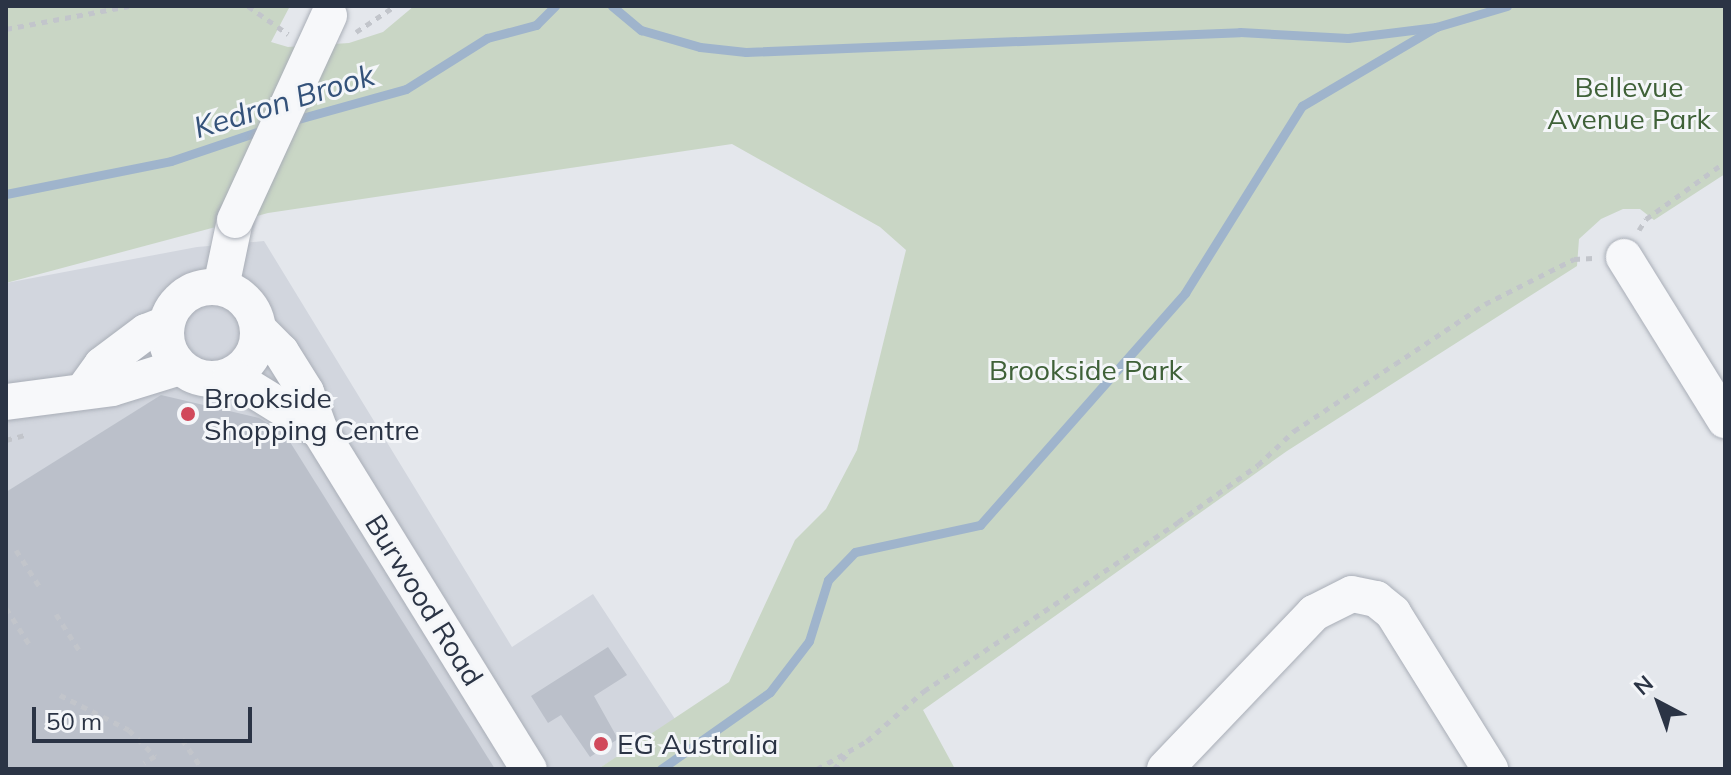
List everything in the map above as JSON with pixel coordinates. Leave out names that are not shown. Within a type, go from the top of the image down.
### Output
[{"type":"street","points":[[221,287],[235,220],[331,11]]},
{"type":"street","points":[[1624,257],[1725,420]]},
{"type":"street","points":[[259,330],[253,357],[231,376],[204,379],[180,367],[166,339],[167,324],[181,299],[207,287],[221,287],[247,302],[259,330],[306,392],[320,431]]},
{"type":"street","points":[[86,387],[102,365],[146,332],[167,324]]},
{"type":"street","points":[[6,402],[86,387],[112,388],[180,367]]},
{"type":"street","points":[[231,376],[320,431]]},
{"type":"street","name":"Burwood Road","points":[[320,431],[529,769]]},
{"type":"street","points":[[1165,769],[1314,613],[1352,594],[1376,599],[1393,613],[1490,769]]},
{"type":"path","points":[[6,29],[129,6]]},
{"type":"path","points":[[817,769],[850,750],[924,691],[1039,619],[1118,558],[1241,478],[1294,431],[1485,304],[1574,259],[1624,257],[1646,219],[1725,162]]},
{"type":"path","points":[[6,440],[39,432]]},
{"type":"path","points":[[16,550],[41,589]]},
{"type":"path","points":[[6,608],[29,644]]},
{"type":"path","points":[[56,614],[79,650]]},
{"type":"path","points":[[60,695],[129,730],[155,756],[144,763]]},
{"type":"path","points":[[182,739],[202,769]]},
{"type":"path","points":[[834,769],[850,750]]},
{"type":"shaded area","name":"Brookside Shopping Centre","points":[[264,241],[512,647],[593,594],[675,719],[598,769],[6,769],[6,283],[197,247]]},
{"type":"green space","points":[[6,6],[290,6],[271,42],[288,47],[349,43],[383,32],[414,6],[1725,6],[1725,174],[1654,220],[1640,209],[1623,209],[1601,219],[1579,239],[1577,266],[1287,451],[923,710],[955,769],[598,769],[729,682],[795,540],[826,509],[857,450],[906,250],[880,227],[732,144],[268,213],[6,283]]},
{"type":"building","name":"Brookside Shopping Centre","points":[[161,395],[259,418],[285,434],[495,769],[6,769],[6,492]]},
{"type":"building","points":[[608,647],[627,675],[594,696],[618,739],[590,757],[561,715],[548,723],[531,696]]},
{"type":"waterway","name":"Kedron Brook","points":[[291,121],[406,89],[487,38],[536,25],[555,6]]},
{"type":"waterway","name":"Kedron Brook","points":[[612,6],[641,30],[700,47],[746,52],[1240,32],[1348,38],[1436,27],[1507,6]]},
{"type":"waterway","points":[[661,769],[770,692],[809,641],[828,580],[855,552],[980,525],[1185,293],[1302,106],[1436,27]]},
{"type":"waterway","name":"Kedron Brook","points":[[6,194],[171,161],[266,129]]},
{"type":"place","name":"Brookside Shopping Centre","points":[[188,414]]},
{"type":"place","name":"EG Australia","points":[[601,744]]},
{"type":"park label","name":"Bellevue Avenue Park","points":[[1629,103]]},
{"type":"park label","name":"Brookside Park","points":[[1086,370]]}]
